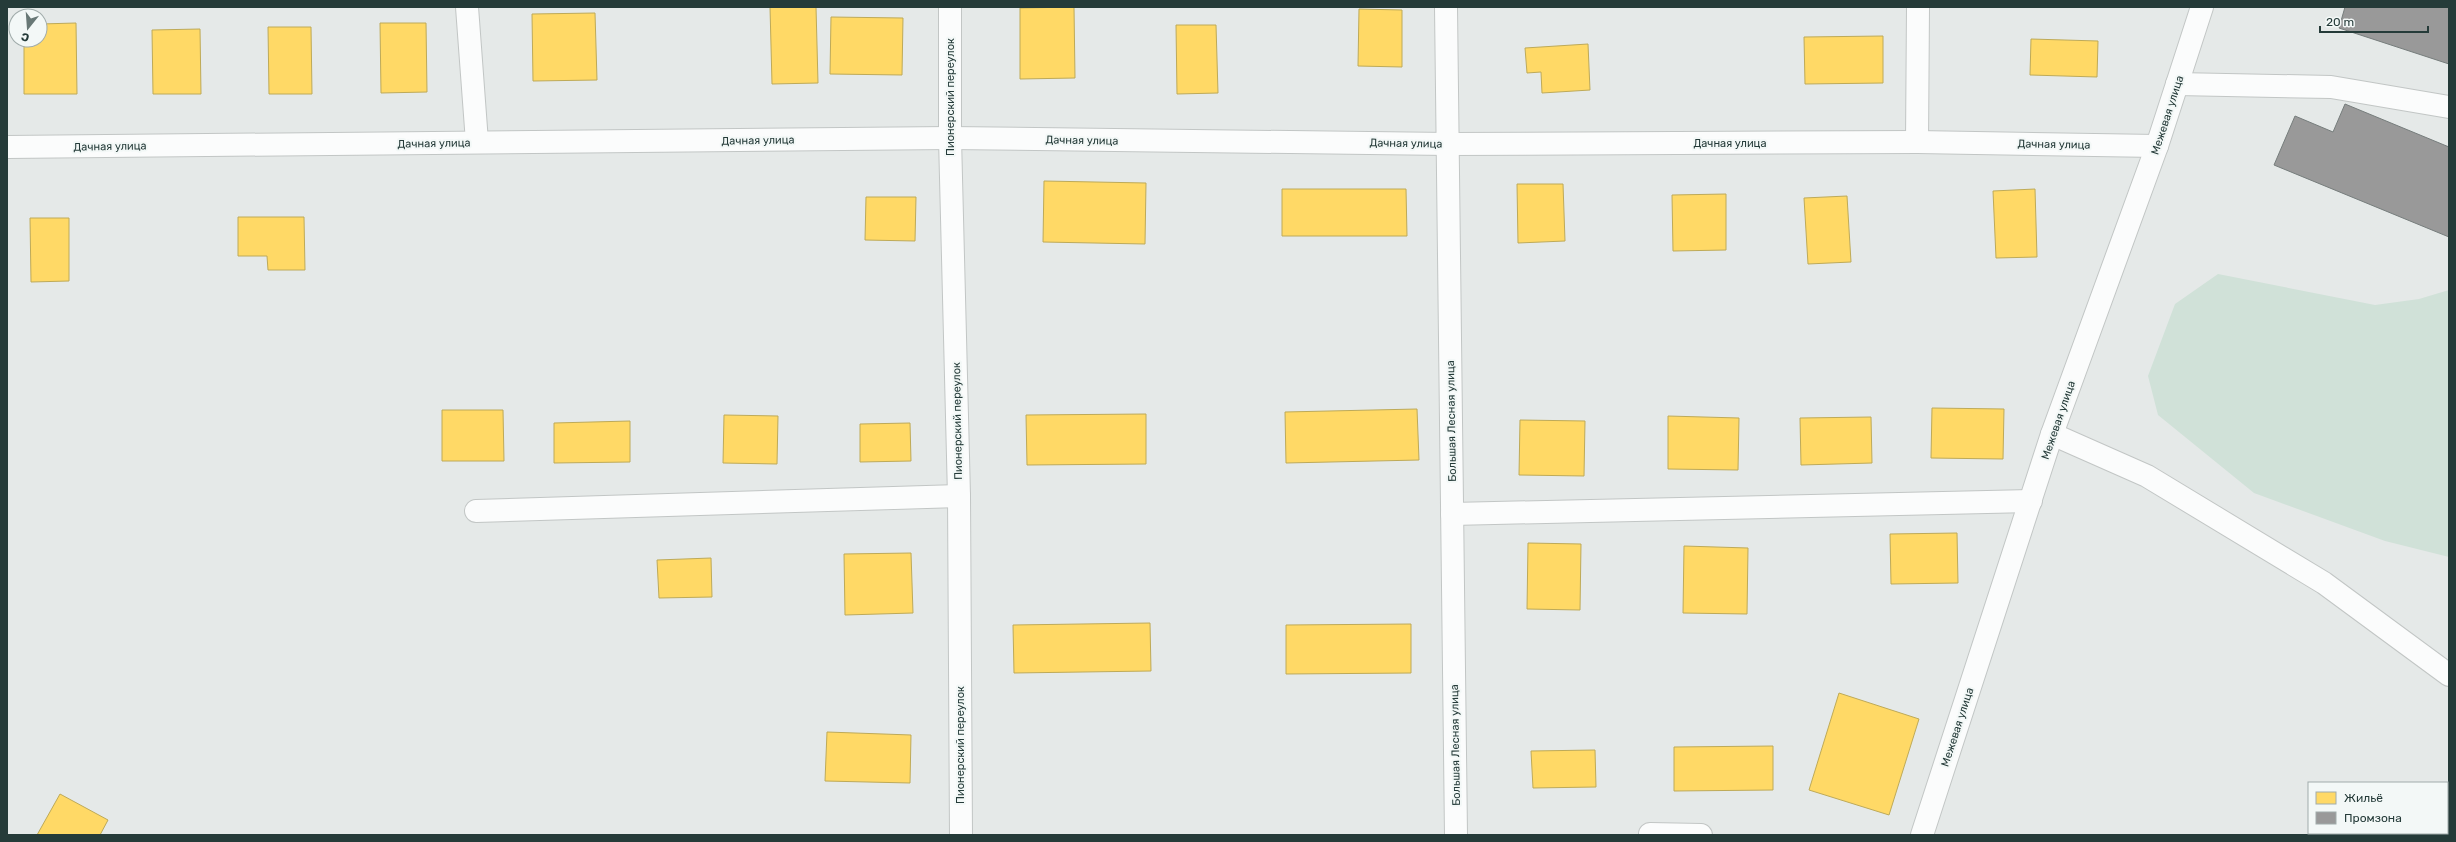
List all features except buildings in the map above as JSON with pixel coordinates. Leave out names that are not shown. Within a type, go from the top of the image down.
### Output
[{"type":"street","points":[[466,7],[477,142]]},
{"type":"street","name":"Пионерский переулок","points":[[950,7],[950,138],[958,496],[961,835]]},
{"type":"street","name":"Большая Лесная улица","points":[[1446,7],[1456,835]]},
{"type":"street","points":[[1917,142],[1918,7]]},
{"type":"street","name":"Межевая улица","points":[[1922,835],[2052,434],[2157,146],[2202,7]]},
{"type":"street","points":[[2177,84],[2332,87],[2449,107]]},
{"type":"street","name":"Дачная улица","points":[[7,147],[950,138],[1448,144],[1917,142],[2157,146]]},
{"type":"street","points":[[2052,434],[2154,480],[2324,583],[2449,675]]},
{"type":"street","points":[[476,511],[958,496]]},
{"type":"street","points":[[1452,514],[2031,501]]},
{"type":"street","points":[[1650,834],[1701,835]]},
{"type":"shaded area","points":[[2218,274],[2375,305],[2419,299],[2449,290],[2449,557],[2385,541],[2254,493],[2158,415],[2148,376],[2175,304]]}]
